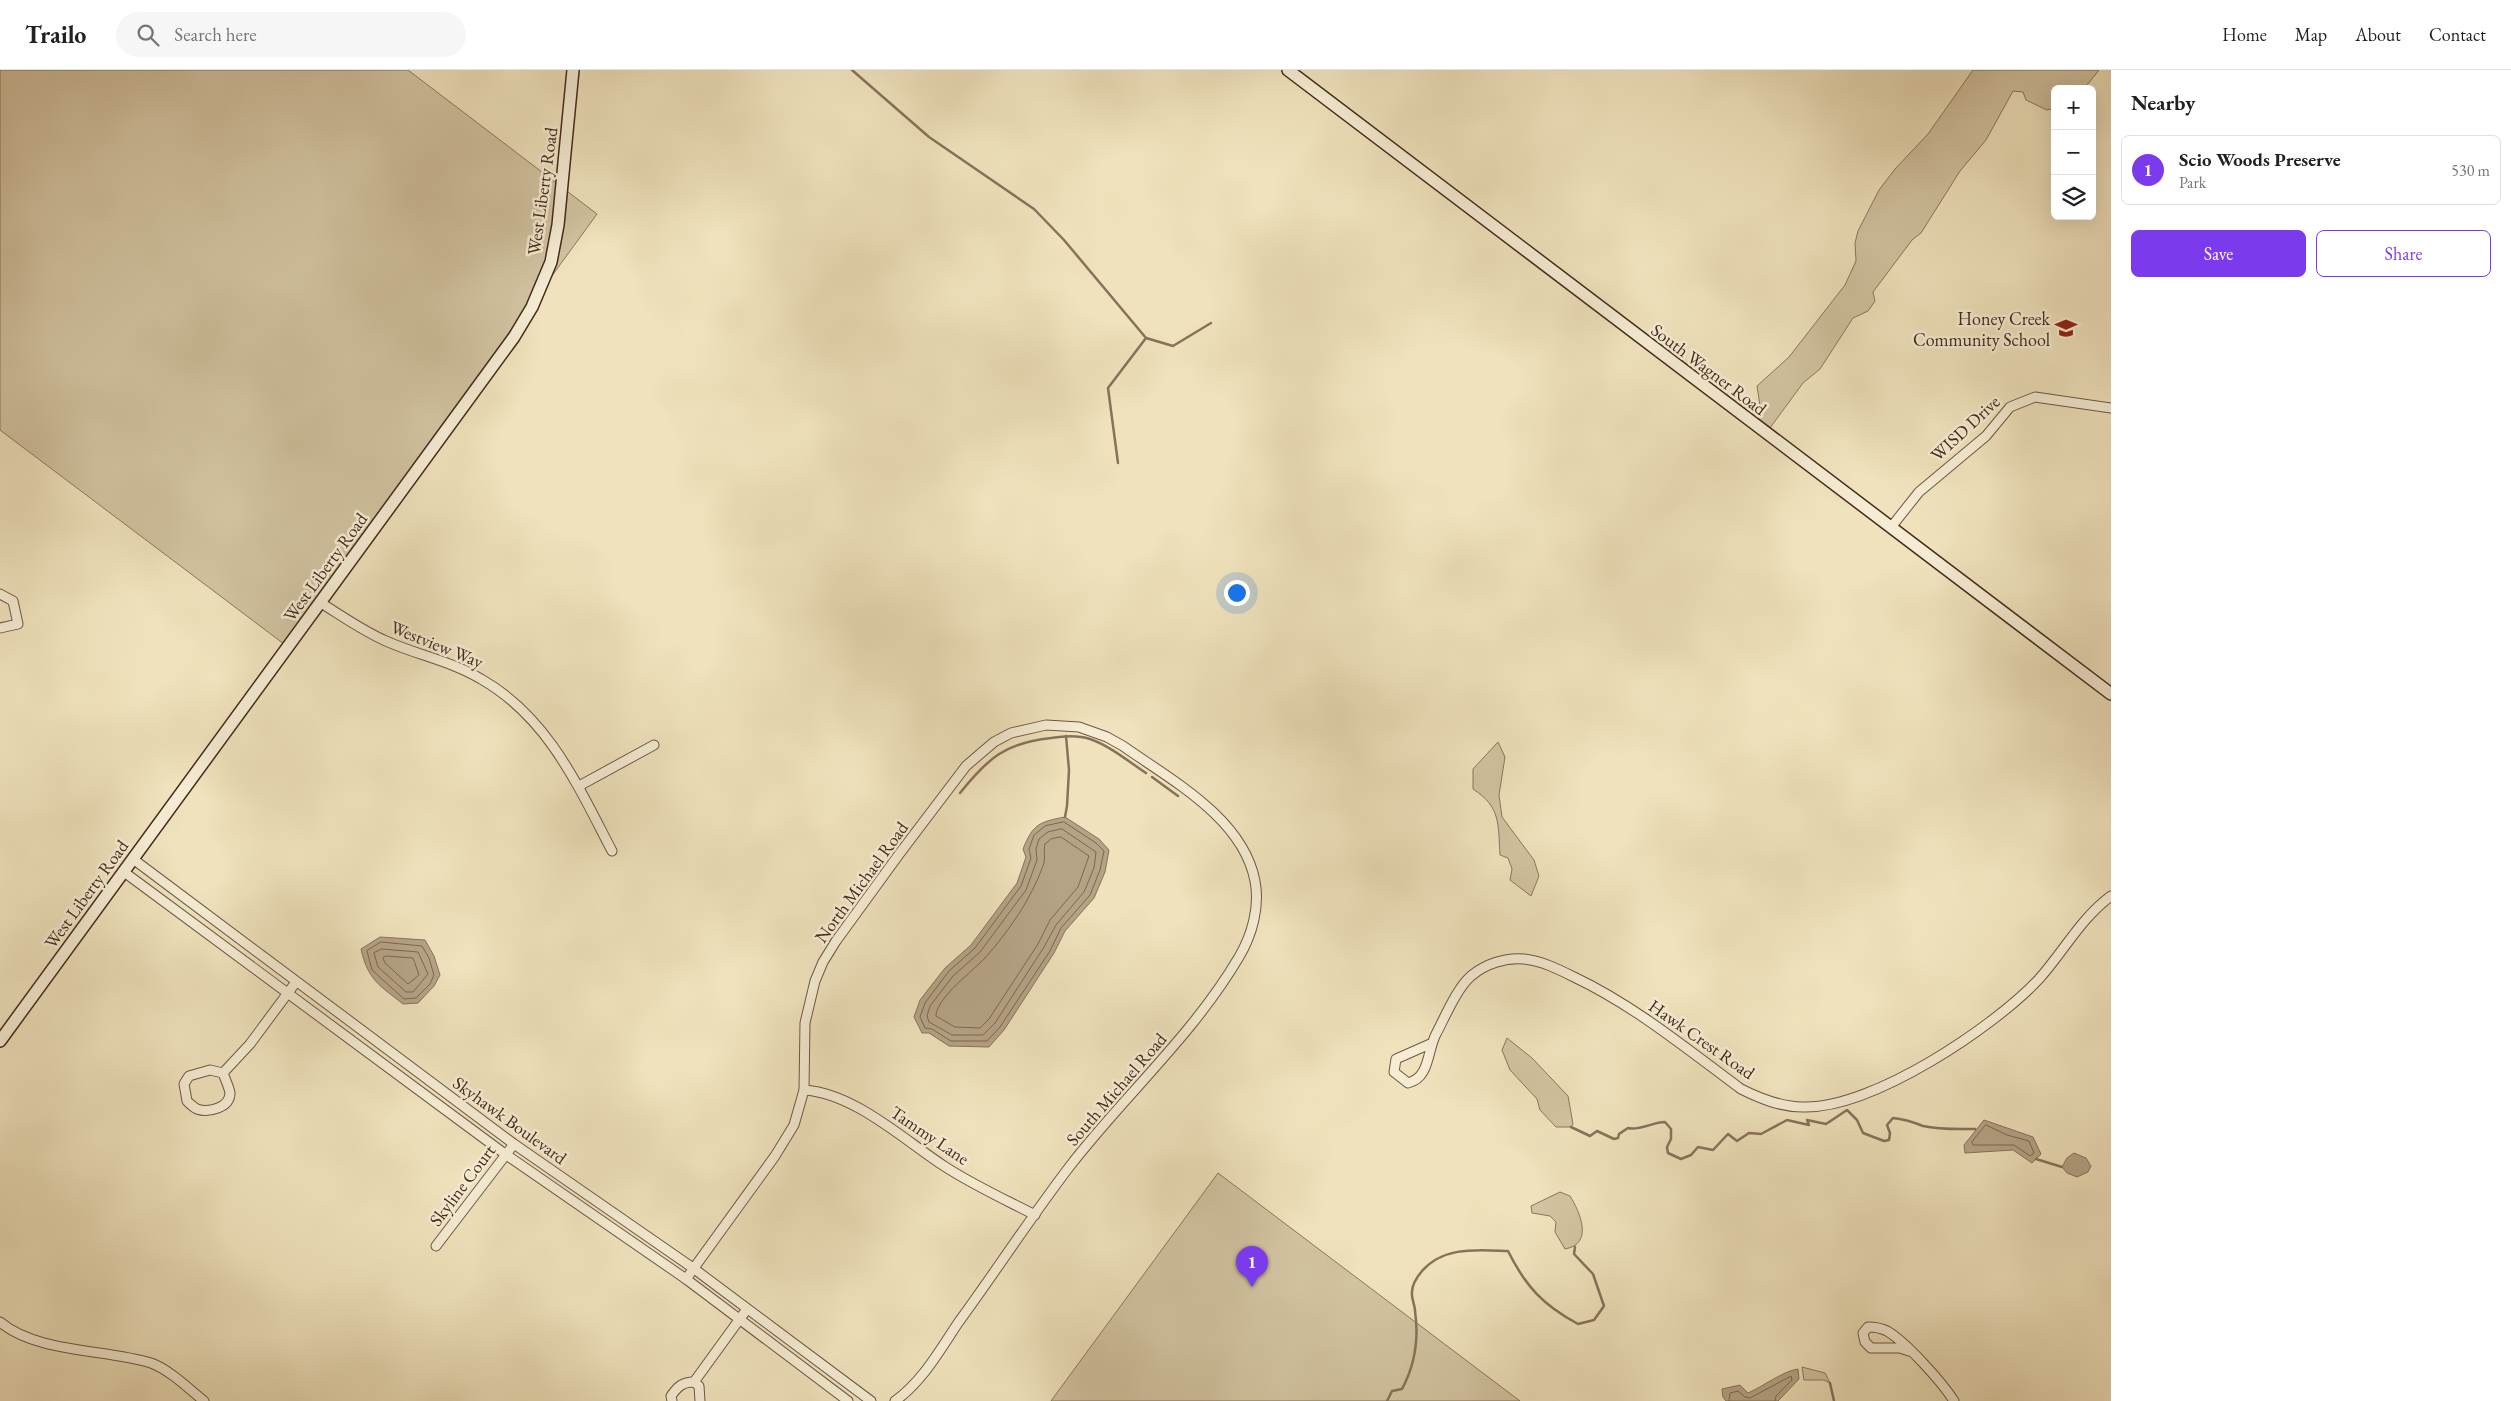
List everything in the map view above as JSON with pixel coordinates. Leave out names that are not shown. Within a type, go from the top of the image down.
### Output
[{"type":"main road","name":"West Liberty Road","points":[[0,1040],[514,337],[536,299],[551,262],[558,226],[573,70]]},
{"type":"main road","name":"South Wagner Road","points":[[1288,70],[1754,425],[1892,526],[2111,694]]},
{"type":"street","name":"WISD Drive","points":[[1892,526],[1915,496],[1986,436],[2010,407],[2036,397],[2111,408]]},
{"type":"street","points":[[0,594],[13,601],[18,624],[0,628]]},
{"type":"street","name":"Westview Way","points":[[321,603],[387,642],[462,668],[489,684],[527,714],[558,750],[579,786],[612,851]]},
{"type":"street","name":"North Michael Road","points":[[686,1279],[786,1140],[794,1125],[804,1090],[805,1023],[815,981],[823,962],[836,941],[966,766],[994,742],[1020,730],[1046,725],[1071,726],[1089,730],[1123,746],[1215,814]]},
{"type":"street","points":[[579,786],[654,745]]},
{"type":"street","name":"South Michael Road","points":[[895,1401],[904,1395],[924,1372],[1035,1215],[1099,1129],[1186,1034],[1239,956],[1249,934],[1256,907],[1255,880],[1233,833],[1215,814]]},
{"type":"street","name":"Skyhawk Boulevard","points":[[133,860],[514,1144],[693,1268],[871,1401]]},
{"type":"street","name":"Skyhawk Boulevard","points":[[124,872],[505,1154],[686,1279],[739,1321],[848,1401]]},
{"type":"street","name":"Hawk Crest Road","points":[[1430,1044],[1396,1059],[1394,1072],[1408,1082],[1417,1081],[1422,1076],[1430,1044],[1470,976],[1486,966],[1502,960],[1523,959],[1546,963],[1598,988],[1642,1016],[1741,1089],[1759,1098],[1778,1104],[1805,1108],[1833,1105],[1874,1092],[1926,1064],[2017,1000],[2039,979],[2098,905],[2111,896]]},
{"type":"street","points":[[223,1074],[250,1044],[296,982]]},
{"type":"street","points":[[210,1070],[223,1074],[230,1094],[227,1102],[220,1108],[206,1111],[197,1108],[187,1101],[184,1084],[189,1076],[210,1070]]},
{"type":"street","name":"Tammy Lane","points":[[804,1090],[833,1096],[880,1121],[955,1173],[1035,1215]]},
{"type":"street","name":"Skyline Court","points":[[436,1246],[514,1144]]},
{"type":"street","points":[[694,1382],[747,1309]]},
{"type":"street","points":[[0,1322],[8,1328],[34,1340],[153,1364],[204,1401]]},
{"type":"street","points":[[1909,1352],[1900,1348],[1871,1348],[1865,1342],[1863,1333],[1868,1327],[1886,1331],[1909,1352],[1954,1401]]},
{"type":"street","points":[[672,1401],[671,1396],[684,1382],[694,1382],[698,1386],[700,1401]]},
{"type":"shaded area","points":[[0,70],[408,70],[597,214],[284,644],[0,430]]},
{"type":"shaded area","points":[[1973,70],[2099,70],[2087,85],[2051,85],[2051,109],[2047,110],[2026,100],[2023,92],[2013,91],[1986,140],[1960,171],[1921,233],[1912,240],[1873,292],[1875,301],[1868,311],[1853,318],[1820,369],[1803,383],[1770,428],[1754,416],[1760,406],[1757,386],[1789,357],[1845,285],[1856,261],[1855,243],[1858,231],[1879,190],[1895,169],[1928,134]]},
{"type":"shaded area","points":[[1498,742],[1505,757],[1499,795],[1502,817],[1534,860],[1539,876],[1531,896],[1510,880],[1512,869],[1508,858],[1500,855],[1496,817],[1489,803],[1473,789],[1473,769]]},
{"type":"shaded area","points":[[1507,1038],[1532,1058],[1568,1096],[1573,1124],[1571,1127],[1556,1127],[1540,1110],[1537,1099],[1510,1070],[1502,1050]]},
{"type":"shaded area","points":[[1218,1173],[1520,1401],[1051,1401]]},
{"type":"shaded area","points":[[1560,1192],[1570,1196],[1578,1210],[1582,1227],[1579,1241],[1574,1246],[1565,1249],[1555,1232],[1556,1222],[1550,1216],[1532,1213],[1531,1206]]},
{"type":"shaded area","points":[[1802,1367],[1825,1373],[1830,1383],[1824,1380],[1804,1380]]},
{"type":"water","points":[[1065,817],[1099,839],[1109,850],[1105,872],[1094,898],[1065,931],[1054,953],[1004,1030],[989,1047],[949,1046],[929,1033],[922,1033],[914,1017],[920,1000],[945,968],[971,945],[1017,883],[1026,857],[1023,849],[1030,834],[1043,823]]},
{"type":"water","points":[[380,937],[425,940],[434,956],[440,975],[434,986],[418,1003],[403,1004],[371,975],[361,949]]},
{"type":"water","points":[[1984,1120],[2033,1137],[2041,1154],[2032,1163],[2013,1150],[1965,1153],[1964,1145]]},
{"type":"water","points":[[2074,1153],[2086,1158],[2091,1166],[2088,1172],[2077,1177],[2067,1173],[2062,1167],[2067,1158]]},
{"type":"water","points":[[1798,1369],[1799,1379],[1778,1401],[1726,1401],[1723,1397],[1722,1389],[1740,1385],[1748,1393],[1792,1370]]},
{"type":"waterway","points":[[852,70],[929,137],[1034,209],[1064,240],[1146,338],[1108,388],[1118,463]]},
{"type":"waterway","points":[[1146,338],[1173,346],[1211,323]]},
{"type":"waterway","points":[[1065,817],[1069,770],[1066,736]]},
{"type":"waterway","points":[[960,793],[980,770],[1009,748],[1035,740],[1060,737],[1070,736],[1090,739],[1119,754],[1146,773]]},
{"type":"waterway","points":[[1152,777],[1178,796]]},
{"type":"waterway","points":[[1571,1127],[1590,1136],[1597,1131],[1614,1139],[1618,1138],[1619,1134],[1628,1128],[1632,1129],[1665,1122],[1671,1129],[1671,1139],[1667,1147],[1668,1153],[1681,1159],[1691,1155],[1698,1147],[1713,1150],[1728,1134],[1737,1141],[1749,1133],[1761,1134],[1787,1120],[1809,1125],[1807,1120],[1826,1124],[1847,1110],[1857,1120],[1863,1133],[1884,1141],[1889,1140],[1890,1133],[1887,1125],[1893,1118],[1929,1127],[1975,1129]]},
{"type":"waterway","points":[[2036,1159],[2062,1167]]},
{"type":"waterway","points":[[1387,1401],[1392,1391],[1402,1389],[1410,1371],[1416,1342],[1416,1321],[1412,1289],[1418,1276],[1431,1263],[1440,1257],[1462,1251],[1508,1251],[1522,1275],[1537,1294],[1555,1310],[1578,1324],[1594,1320],[1604,1306],[1593,1274],[1574,1254],[1575,1247]]},
{"type":"waterway","points":[[1830,1383],[1834,1401]]},
{"type":"place","name":"Honey Creek Community School","points":[[2066,328]]},
{"type":"place","name":"Scio Woods Preserve","points":[[1252,1287]]}]
